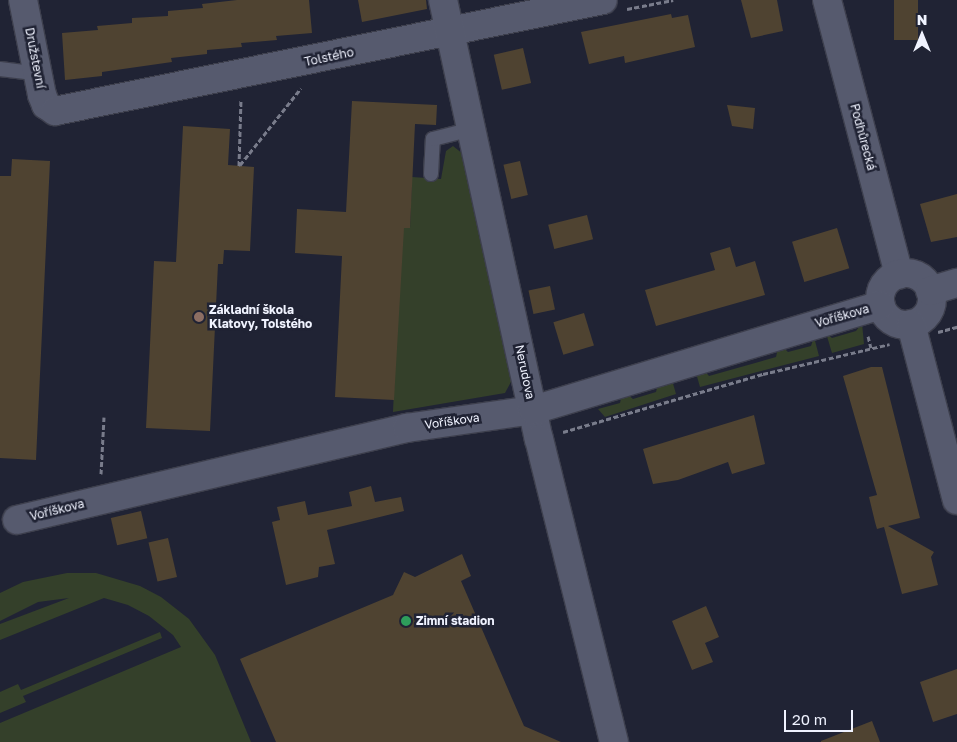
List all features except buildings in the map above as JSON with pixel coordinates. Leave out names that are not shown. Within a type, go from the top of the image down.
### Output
[{"type":"street","name":"Družstevní","points":[[23,0],[46,105],[55,111]]},
{"type":"street","name":"Nerudova","points":[[443,0],[533,410],[614,742]]},
{"type":"street","name":"Podhůrecká","points":[[827,0],[899,275]]},
{"type":"street","name":"Tolstého","points":[[55,111],[451,32],[610,6]]},
{"type":"street","points":[[899,275],[916,275],[930,291],[929,312],[911,324],[894,322],[881,305],[884,286],[899,275]]},
{"type":"street","points":[[930,291],[957,282]]},
{"type":"street","name":"Voříškova","points":[[17,520],[406,428],[533,410],[881,305]]},
{"type":"street","points":[[911,324],[957,500]]},
{"type":"lane","points":[[0,69],[38,74]]},
{"type":"lane","points":[[431,174],[433,139],[472,129]]},
{"type":"path","points":[[610,6],[673,0]]},
{"type":"path","points":[[241,91],[239,166],[304,84]]},
{"type":"path","points":[[540,439],[763,374],[871,348]]},
{"type":"green space","points":[[453,146],[468,158],[513,378],[505,393],[393,412],[401,228],[410,228],[412,177],[441,179],[446,151]]},
{"type":"green space","points":[[862,323],[864,344],[832,353],[826,333],[832,338],[856,331]]},
{"type":"green space","points":[[814,337],[819,356],[700,387],[696,373],[704,370],[709,376],[776,357],[778,348],[782,346],[788,352],[811,346]]},
{"type":"green space","points":[[672,380],[676,394],[605,417],[598,409],[620,403],[622,395],[627,394],[633,399],[656,392],[658,384]]},
{"type":"green space","points":[[67,573],[96,573],[140,586],[161,597],[189,619],[215,655],[251,742],[0,742],[0,723],[181,647],[173,635],[149,616],[128,605],[104,598],[0,640],[0,624],[69,598],[38,602],[0,621],[0,593],[23,582]]},
{"type":"green space","points":[[160,632],[162,638],[23,696],[26,702],[0,713],[0,692],[18,684],[21,690]]},
{"type":"place","name":"Základní škola Klatovy, Tolstého","points":[[199,317]]},
{"type":"place","name":"Zimní stadion","points":[[406,621]]}]
